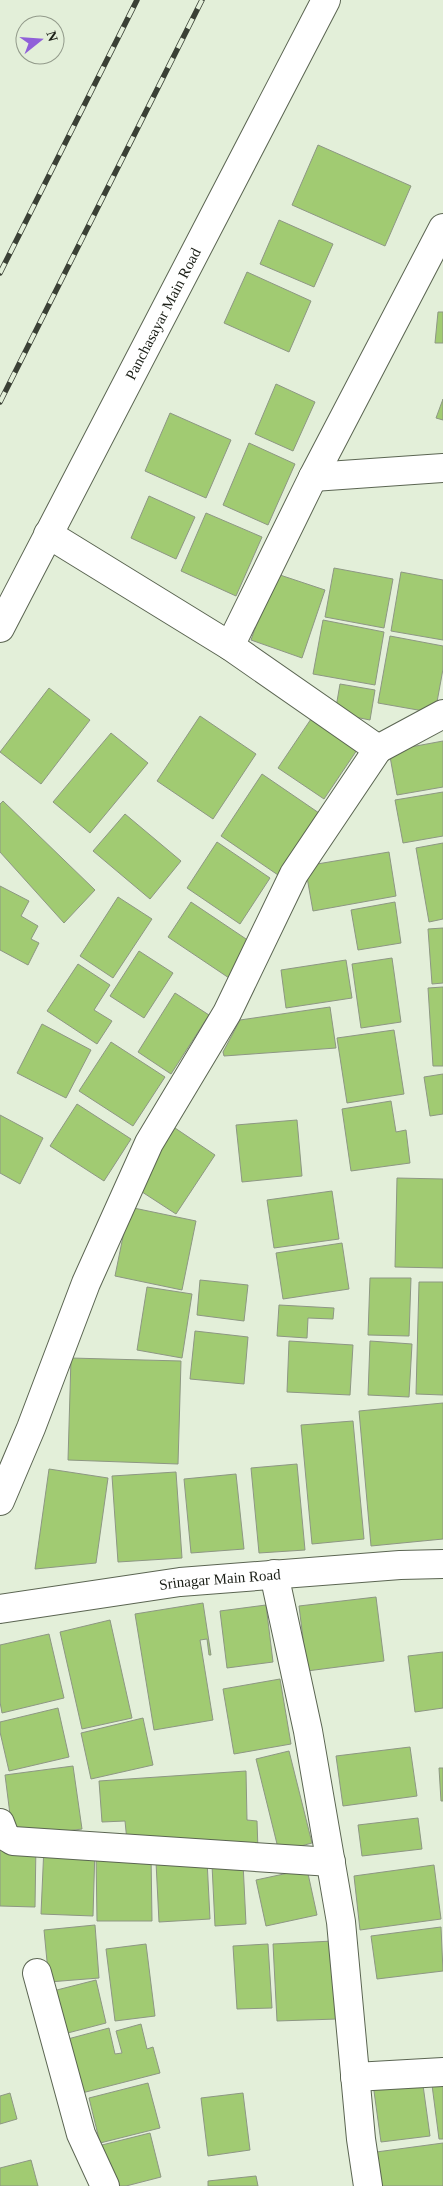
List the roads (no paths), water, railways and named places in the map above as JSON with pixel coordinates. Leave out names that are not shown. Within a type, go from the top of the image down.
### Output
[{"type":"street","name":"Panchasayar Main Road","points":[[0,628],[326,0]]},
{"type":"street","points":[[230,646],[313,477],[441,237]]},
{"type":"street","points":[[313,477],[443,468]]},
{"type":"street","points":[[48,534],[230,646],[378,749]]},
{"type":"street","points":[[0,1500],[31,1428],[86,1283],[149,1143],[227,1013],[294,874],[378,749],[443,714]]},
{"type":"street","name":"Srinagar Main Road","points":[[0,1609],[180,1582],[400,1565],[443,1564]]},
{"type":"street","points":[[274,1574],[308,1731],[341,1922],[361,2139],[368,2186]]},
{"type":"street","points":[[0,1823],[5,1836],[10,1840],[331,1862]]},
{"type":"street","points":[[37,1973],[81,2134],[104,2186]]},
{"type":"street","points":[[356,2077],[443,2072]]},
{"type":"railway","points":[[0,273],[137,0]]},
{"type":"railway","points":[[0,402],[202,0]]}]
